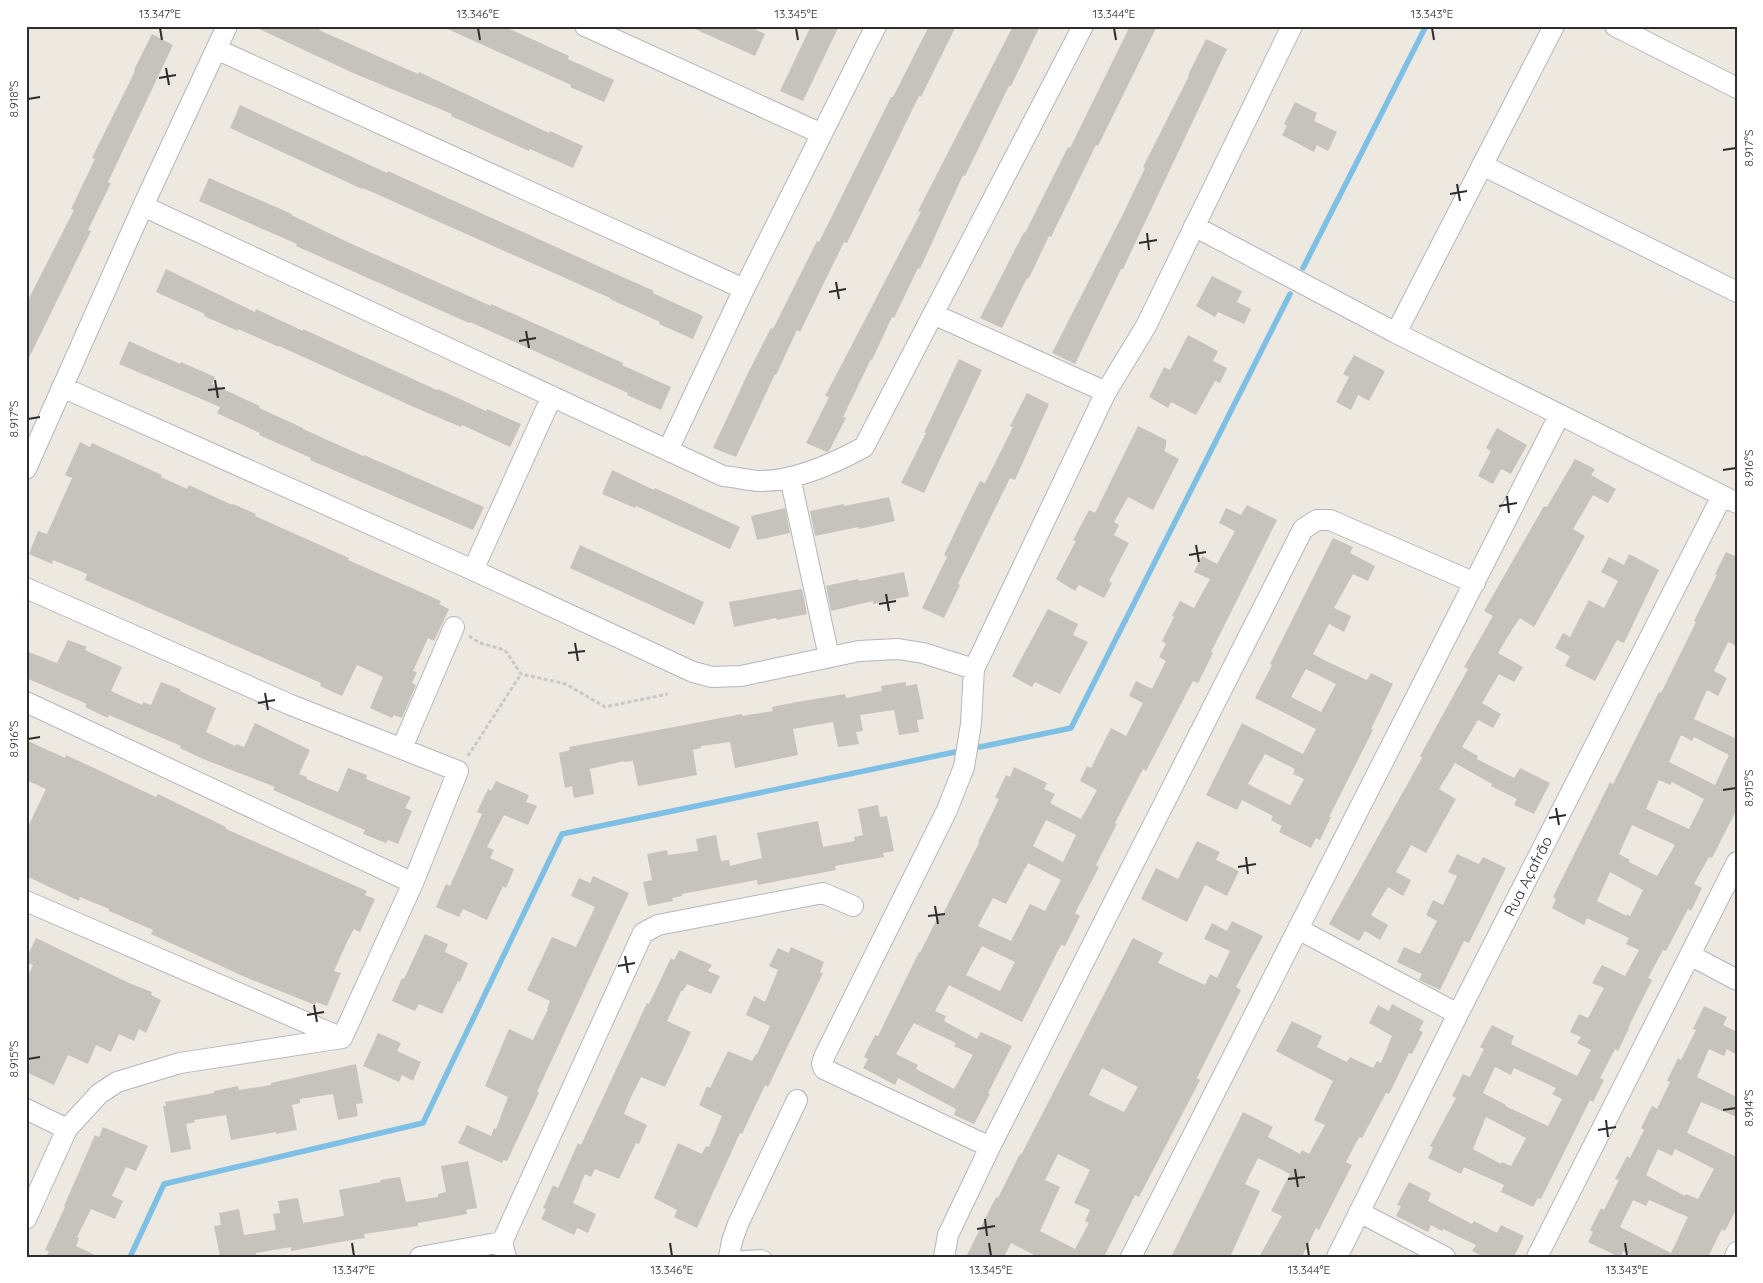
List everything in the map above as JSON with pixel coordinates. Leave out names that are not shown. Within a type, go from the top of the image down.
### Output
[{"type":"street","points":[[26,469],[143,206],[227,26]]},
{"type":"street","points":[[585,26],[822,134]]},
{"type":"street","points":[[668,450],[744,288],[876,26]]},
{"type":"street","points":[[143,206],[724,476],[759,481],[790,477],[834,463],[864,447],[1083,26]]},
{"type":"street","points":[[990,1147],[824,1069],[822,1064],[947,810],[964,767],[971,724],[974,669],[1106,392],[1146,326],[1292,26]]},
{"type":"street","points":[[1396,332],[1554,26]]},
{"type":"street","points":[[1615,26],[1737,88]]},
{"type":"street","points":[[216,49],[744,288]]},
{"type":"street","points":[[1482,165],[1737,292]]},
{"type":"street","points":[[1194,226],[1560,416],[1729,500]]},
{"type":"street","points":[[933,314],[1106,392]]},
{"type":"street","points":[[62,387],[473,570],[684,668],[712,677],[741,676],[859,651],[898,648],[923,653],[974,669]]},
{"type":"street","points":[[473,570],[552,396]]},
{"type":"street","points":[[1131,1257],[1560,416]]},
{"type":"street","points":[[790,477],[829,657]]},
{"type":"street","name":"Rua Açafrão","points":[[1337,1257],[1458,1014],[1729,500]]},
{"type":"street","points":[[944,1257],[948,1235],[990,1147],[1303,529],[1317,520],[1330,520],[1475,583]]},
{"type":"street","points":[[26,588],[291,705],[458,771],[413,883],[342,1038]]},
{"type":"street","points":[[402,748],[454,627]]},
{"type":"street","points":[[26,702],[413,883]]},
{"type":"street","points":[[1538,1257],[1737,862]]},
{"type":"street","points":[[420,1257],[504,1250],[643,933],[658,925],[823,893],[853,906]]},
{"type":"street","points":[[26,901],[342,1038]]},
{"type":"street","points":[[1298,929],[1458,1014]]},
{"type":"street","points":[[1690,956],[1737,980]]},
{"type":"street","points":[[26,1219],[67,1129],[99,1094],[117,1082],[180,1063],[342,1038]]},
{"type":"street","points":[[729,1257],[732,1240],[738,1224],[797,1100]]},
{"type":"street","points":[[26,1109],[67,1129]]},
{"type":"street","points":[[1359,1212],[1445,1257]]},
{"type":"street","points":[[1734,1257],[1737,1252]]},
{"type":"lane","points":[[729,1257],[761,1255],[766,1257]]},
{"type":"path","points":[[454,627],[480,643],[505,650],[521,674],[566,684],[605,708],[668,694]]},
{"type":"path","points":[[458,771],[521,674]]},
{"type":"building","points":[[253,26],[321,26],[319,30],[418,74],[419,72],[549,133],[550,131],[583,146],[573,168],[530,149],[529,151],[451,116],[452,114],[353,73]]},
{"type":"building","points":[[441,26],[503,26],[569,56],[568,59],[614,80],[604,102]]},
{"type":"building","points":[[688,26],[749,26],[765,34],[755,56]]},
{"type":"building","points":[[811,26],[839,26],[803,101],[780,91]]},
{"type":"building","points":[[929,26],[956,26],[921,97],[919,96],[847,243],[844,242],[800,332],[797,330],[736,457],[713,448],[771,328],[773,329],[817,241],[819,242],[891,97],[893,97]]},
{"type":"building","points":[[1013,26],[1040,26],[965,176],[963,175],[920,269],[918,268],[894,318],[892,317],[871,359],[843,417],[846,418],[829,451],[827,452],[806,443],[829,397],[825,396],[921,212],[918,211]]},
{"type":"building","points":[[1130,26],[1157,26],[1098,146],[1096,145],[1051,237],[1049,236],[1002,328],[980,318],[1068,147],[1070,148]]},
{"type":"building","points":[[152,34],[173,45],[108,182],[111,183],[88,230],[91,231],[26,364],[26,304],[74,210],[71,209],[95,159],[92,158]]},
{"type":"building","points":[[1206,39],[1227,49],[1123,269],[1121,269],[1075,364],[1052,353],[1122,216],[1145,168],[1143,167]]},
{"type":"building","points":[[1295,102],[1317,113],[1314,121],[1337,132],[1328,151],[1317,145],[1314,152],[1282,135],[1287,126],[1284,124]]},
{"type":"building","points":[[240,105],[387,173],[388,171],[654,291],[653,293],[703,316],[693,339],[659,324],[660,322],[610,298],[362,189],[230,128]]},
{"type":"building","points":[[209,178],[292,214],[354,245],[623,363],[622,365],[671,387],[661,410],[627,395],[628,393],[199,201]]},
{"type":"building","points":[[166,269],[255,312],[256,309],[437,390],[521,424],[510,447],[462,425],[461,427],[416,408],[279,346],[238,329],[238,331],[156,292]]},
{"type":"building","points":[[1212,276],[1242,291],[1237,302],[1251,309],[1244,324],[1218,312],[1215,317],[1196,306]]},
{"type":"building","points":[[1188,335],[1218,351],[1213,361],[1227,368],[1220,383],[1215,381],[1196,415],[1171,402],[1168,408],[1149,397],[1164,367],[1170,370]]},
{"type":"building","points":[[129,341],[180,364],[181,362],[215,377],[212,384],[260,406],[259,408],[303,429],[484,507],[473,530],[310,460],[311,458],[259,435],[260,433],[217,413],[220,407],[119,364]]},
{"type":"building","points":[[1354,355],[1385,371],[1369,401],[1358,395],[1351,410],[1336,402],[1349,377],[1343,374]]},
{"type":"building","points":[[959,359],[982,370],[924,493],[901,483]]},
{"type":"building","points":[[1027,393],[1049,404],[1015,480],[1010,478],[958,584],[960,585],[944,618],[922,608],[947,557],[944,555],[964,513],[980,481],[985,483],[1013,427],[1010,426]]},
{"type":"building","points":[[1138,426],[1166,440],[1164,451],[1179,459],[1153,510],[1128,497],[1114,522],[1119,525],[1114,535],[1129,543],[1109,581],[1112,583],[1104,598],[1079,585],[1075,591],[1056,579],[1076,541],[1073,540],[1089,510],[1095,513]]},
{"type":"building","points":[[1497,428],[1527,445],[1511,474],[1501,469],[1493,484],[1478,476],[1491,451],[1486,448]]},
{"type":"building","points":[[80,442],[90,447],[92,443],[162,475],[161,477],[187,489],[189,485],[256,514],[255,516],[349,558],[348,560],[441,601],[439,604],[449,609],[434,641],[428,638],[413,671],[417,672],[412,683],[416,685],[402,718],[394,715],[392,718],[370,708],[383,677],[357,665],[342,696],[320,686],[321,683],[85,580],[87,574],[53,560],[52,564],[29,554],[38,531],[47,534],[72,478],[65,475]]},
{"type":"building","points":[[1575,459],[1595,469],[1591,475],[1616,489],[1608,503],[1593,495],[1573,529],[1585,536],[1534,627],[1520,618],[1498,653],[1523,667],[1514,682],[1499,674],[1482,703],[1501,714],[1493,728],[1478,720],[1462,747],[1478,756],[1477,759],[1514,778],[1520,768],[1550,783],[1534,814],[1514,805],[1517,799],[1491,786],[1492,784],[1455,763],[1439,789],[1456,799],[1426,853],[1411,845],[1396,872],[1411,880],[1403,896],[1388,887],[1371,915],[1388,925],[1380,940],[1365,931],[1359,941],[1329,924],[1422,758],[1420,756],[1468,669],[1464,667],[1493,616],[1484,611],[1544,506],[1547,507]]},
{"type":"building","points":[[612,470],[740,527],[730,549],[636,506],[635,508],[602,494]]},
{"type":"building","points":[[889,497],[895,521],[815,536],[810,511]]},
{"type":"building","points":[[1247,505],[1277,520],[1211,652],[1213,653],[1198,683],[1193,681],[1146,771],[1143,769],[1115,823],[1117,824],[1096,865],[1099,867],[1075,913],[1080,916],[1065,946],[1061,945],[1022,1022],[949,985],[935,1011],[946,1016],[944,1021],[977,1039],[981,1032],[1012,1046],[974,1124],[954,1115],[956,1109],[898,1078],[895,1085],[863,1068],[868,1059],[864,1057],[875,1035],[878,1036],[919,952],[940,913],[943,914],[979,843],[999,799],[995,798],[1006,775],[1010,777],[1014,767],[1047,783],[1044,789],[1055,794],[1050,803],[1081,819],[1097,790],[1080,781],[1087,766],[1091,768],[1111,728],[1126,736],[1143,703],[1129,696],[1136,681],[1152,689],[1166,661],[1159,657],[1166,644],[1162,641],[1174,617],[1172,616],[1180,601],[1194,608],[1210,579],[1194,572],[1202,556],[1217,564],[1235,531],[1219,523],[1226,508],[1241,515]],"holes":[[[1046,820],[1076,835],[1063,862],[1033,846]],[[1028,863],[1061,880],[1045,911],[1030,904],[1011,941],[978,926],[993,898],[1006,904]],[[982,946],[1015,962],[1000,991],[966,975]],[[914,1023],[956,1043],[954,1046],[973,1055],[954,1089],[916,1069],[918,1065],[896,1054]]]},
{"type":"building","points":[[785,508],[790,533],[757,540],[751,516]]},
{"type":"building","points":[[1333,538],[1353,547],[1350,553],[1375,566],[1368,581],[1353,574],[1334,608],[1351,616],[1344,632],[1329,624],[1313,654],[1367,680],[1371,673],[1393,684],[1371,729],[1373,730],[1329,817],[1331,817],[1320,840],[1316,838],[1311,848],[1279,832],[1282,826],[1271,820],[1273,816],[1242,800],[1237,810],[1206,795],[1242,723],[1303,754],[1316,729],[1255,698],[1272,665],[1270,664]],"holes":[[[1306,669],[1336,684],[1321,712],[1291,697]],[[1265,754],[1295,769],[1293,774],[1304,779],[1290,805],[1248,784]]]},
{"type":"building","points":[[580,545],[704,602],[694,625],[570,568]]},
{"type":"building","points":[[1726,552],[1737,557],[1737,646],[1728,642],[1714,671],[1727,678],[1718,696],[1707,690],[1694,719],[1737,739],[1737,809],[1712,858],[1709,857],[1694,884],[1702,888],[1691,911],[1688,909],[1666,951],[1663,950],[1648,978],[1652,980],[1618,1051],[1615,1049],[1600,1078],[1604,1080],[1593,1102],[1590,1100],[1541,1199],[1538,1198],[1533,1207],[1501,1192],[1504,1185],[1464,1167],[1461,1174],[1428,1158],[1433,1148],[1430,1146],[1456,1098],[1452,1096],[1463,1074],[1470,1077],[1484,1049],[1480,1047],[1492,1025],[1514,1036],[1511,1044],[1577,1076],[1591,1050],[1577,1043],[1581,1037],[1570,1032],[1579,1014],[1588,1018],[1604,988],[1592,983],[1602,965],[1625,976],[1639,950],[1626,944],[1629,938],[1587,918],[1584,925],[1552,908],[1556,899],[1553,897],[1610,782],[1613,784],[1659,692],[1661,693],[1696,622],[1694,621],[1717,575],[1715,574]],"holes":[[[1681,735],[1692,741],[1694,737],[1729,755],[1715,785],[1669,762]],[[1659,780],[1670,785],[1672,782],[1704,799],[1689,829],[1646,809]],[[1632,825],[1675,845],[1657,876],[1629,862],[1630,860],[1619,854]],[[1610,872],[1643,890],[1630,916],[1597,901]],[[1495,1067],[1511,1075],[1514,1068],[1556,1088],[1552,1094],[1562,1099],[1548,1126],[1483,1093]],[[1486,1117],[1526,1138],[1511,1166],[1502,1162],[1501,1164],[1473,1149]]]},
{"type":"building","points":[[1629,554],[1659,570],[1624,643],[1617,640],[1595,681],[1565,666],[1570,656],[1555,648],[1563,633],[1570,637],[1589,600],[1604,608],[1618,581],[1601,572],[1609,557],[1624,565]]},
{"type":"building","points":[[904,572],[909,596],[873,604],[873,601],[831,611],[826,586]]},
{"type":"building","points":[[802,589],[807,614],[734,627],[729,602]]},
{"type":"building","points":[[1048,609],[1078,624],[1073,635],[1088,642],[1060,694],[1035,682],[1032,687],[1012,676]]},
{"type":"building","points":[[68,640],[87,647],[85,650],[122,667],[111,691],[142,705],[143,702],[151,705],[161,682],[180,689],[180,691],[216,708],[206,732],[235,746],[236,744],[244,747],[255,723],[310,750],[299,774],[307,777],[306,779],[338,792],[348,768],[367,775],[366,779],[411,797],[405,808],[412,811],[398,844],[388,840],[386,843],[363,834],[365,830],[273,790],[275,787],[203,759],[180,748],[181,746],[109,715],[108,718],[85,707],[87,704],[26,678],[26,651],[57,663]]},
{"type":"building","points":[[906,682],[906,686],[917,684],[924,719],[917,720],[919,732],[899,735],[894,710],[860,715],[863,731],[856,732],[859,744],[838,747],[833,722],[793,729],[798,755],[735,768],[730,742],[701,746],[701,748],[693,750],[697,775],[638,786],[633,761],[624,761],[590,769],[594,794],[574,798],[572,786],[565,788],[559,753],[570,750],[569,747],[742,714],[742,716],[773,711],[772,707],[797,702],[845,694],[846,698],[882,691],[881,686]]},
{"type":"building","points":[[26,740],[65,758],[66,755],[156,797],[158,794],[226,827],[226,829],[367,891],[365,895],[375,899],[360,932],[354,929],[334,971],[341,973],[327,1006],[316,1002],[315,1005],[245,977],[151,934],[153,930],[109,911],[109,909],[80,897],[79,901],[26,876],[26,831],[46,789],[26,780]]},
{"type":"building","points":[[496,781],[529,795],[526,802],[537,806],[528,825],[504,815],[487,847],[494,850],[490,858],[514,869],[506,888],[503,886],[487,920],[463,909],[459,917],[436,907],[446,884],[450,886],[482,814],[477,812],[488,789],[491,791]]},
{"type":"building","points":[[878,805],[880,817],[887,816],[894,851],[883,853],[884,857],[835,866],[836,870],[758,885],[757,880],[682,894],[682,896],[672,898],[673,901],[648,906],[643,882],[652,880],[647,854],[667,850],[668,855],[698,851],[696,839],[716,835],[721,861],[729,860],[730,866],[762,858],[757,833],[818,821],[823,847],[855,841],[854,837],[863,835],[858,809]]},
{"type":"building","points":[[1197,841],[1220,852],[1216,860],[1239,871],[1227,896],[1205,885],[1187,922],[1141,899],[1156,868],[1178,879]]},
{"type":"building","points":[[1457,854],[1479,864],[1483,857],[1506,868],[1469,943],[1464,941],[1440,990],[1419,980],[1422,974],[1397,962],[1404,947],[1420,954],[1437,921],[1426,915],[1433,900],[1443,905],[1457,876],[1448,872]]},
{"type":"building","points":[[593,876],[629,893],[537,1092],[539,1093],[507,1161],[503,1160],[502,1163],[458,1143],[467,1125],[491,1136],[494,1128],[496,1129],[508,1097],[485,1086],[509,1029],[533,1040],[550,1001],[527,990],[552,937],[576,947],[595,907],[571,896],[579,878],[590,883]]},
{"type":"building","points":[[1232,921],[1263,936],[1236,987],[1241,990],[1197,1078],[1200,1080],[1139,1197],[1135,1195],[1104,1257],[1038,1257],[1011,1243],[1004,1257],[966,1257],[1133,938],[1163,953],[1158,963],[1205,985],[1210,974],[1217,978],[1230,951],[1204,939],[1212,923],[1227,931]],"holes":[[[1102,1068],[1138,1087],[1124,1112],[1089,1095]],[[1058,1154],[1090,1170],[1074,1203],[1090,1210],[1085,1221],[1089,1223],[1075,1249],[1040,1231],[1060,1187],[1045,1180]]]},
{"type":"building","points":[[425,934],[448,944],[445,952],[468,963],[460,982],[458,981],[442,1014],[419,1004],[415,1011],[392,1001]]},
{"type":"building","points":[[36,938],[129,983],[152,992],[151,995],[161,1000],[146,1033],[139,1029],[134,1041],[119,1034],[111,1052],[96,1045],[88,1064],[68,1055],[54,1085],[26,1072],[26,980],[33,965],[26,962],[26,959]]},
{"type":"building","points":[[791,947],[824,962],[820,972],[823,973],[768,1087],[765,1085],[742,1134],[740,1133],[697,1228],[674,1217],[677,1210],[654,1198],[678,1143],[702,1154],[706,1146],[709,1147],[722,1116],[699,1105],[707,1086],[710,1088],[728,1051],[752,1061],[757,1054],[770,1026],[746,1015],[754,996],[765,1002],[778,970],[769,966],[778,948],[789,953]]},
{"type":"building","points":[[679,950],[712,965],[708,971],[720,976],[711,994],[687,984],[683,991],[681,991],[667,1021],[691,1032],[665,1087],[641,1077],[631,1097],[624,1114],[647,1125],[639,1144],[636,1143],[619,1179],[595,1169],[591,1177],[585,1174],[573,1203],[596,1214],[588,1233],[577,1228],[574,1235],[541,1219],[546,1209],[543,1208],[553,1185],[558,1188],[578,1143],[581,1145],[647,1003],[649,1004],[671,958],[674,960]]},
{"type":"building","points":[[1392,1004],[1424,1021],[1419,1030],[1423,1032],[1412,1054],[1409,1053],[1389,1094],[1386,1093],[1362,1138],[1359,1137],[1346,1162],[1352,1165],[1319,1230],[1316,1228],[1302,1257],[1259,1257],[1282,1216],[1271,1211],[1290,1174],[1258,1158],[1245,1184],[1260,1191],[1230,1257],[1171,1257],[1243,1112],[1273,1127],[1268,1137],[1300,1154],[1302,1150],[1309,1154],[1325,1125],[1314,1120],[1333,1081],[1276,1051],[1292,1021],[1322,1036],[1317,1047],[1347,1062],[1350,1057],[1373,1068],[1377,1061],[1381,1063],[1392,1036],[1369,1023],[1378,1005],[1389,1011]]},
{"type":"building","points":[[1704,1006],[1727,1017],[1723,1025],[1737,1032],[1737,1055],[1727,1049],[1724,1056],[1709,1049],[1697,1077],[1737,1097],[1737,1117],[1701,1102],[1687,1133],[1737,1157],[1737,1208],[1725,1231],[1722,1229],[1708,1257],[1634,1257],[1623,1251],[1621,1257],[1619,1257],[1588,1242],[1593,1232],[1590,1230],[1601,1208],[1604,1210],[1619,1180],[1615,1179],[1627,1156],[1630,1158],[1644,1130],[1641,1128],[1652,1106],[1657,1109],[1670,1082],[1667,1081],[1678,1058],[1681,1060],[1696,1030],[1693,1029]],"holes":[[[1658,1149],[1672,1156],[1675,1149],[1714,1169],[1698,1199],[1686,1194],[1685,1196],[1646,1175]],[[1633,1200],[1646,1206],[1649,1200],[1688,1217],[1671,1253],[1620,1227]]]},
{"type":"building","points":[[378,1033],[401,1043],[397,1051],[421,1062],[413,1081],[402,1075],[399,1082],[363,1066]]},
{"type":"building","points":[[356,1064],[363,1103],[356,1104],[358,1116],[338,1120],[333,1094],[300,1099],[300,1103],[292,1105],[297,1130],[231,1140],[226,1115],[194,1120],[195,1122],[186,1124],[191,1149],[171,1153],[163,1106],[166,1106],[165,1102],[214,1093],[214,1091],[238,1086],[239,1090],[271,1085],[271,1083]]},
{"type":"building","points":[[103,1127],[148,1146],[136,1171],[126,1167],[112,1196],[123,1201],[115,1219],[91,1209],[77,1237],[79,1238],[76,1246],[99,1257],[46,1257],[49,1251],[45,1250],[95,1135],[99,1137]]},
{"type":"building","points":[[468,1161],[477,1208],[466,1210],[467,1214],[418,1223],[418,1226],[364,1234],[365,1238],[291,1251],[291,1247],[256,1253],[257,1257],[220,1257],[214,1226],[221,1225],[219,1213],[239,1209],[244,1235],[276,1230],[273,1214],[280,1213],[278,1201],[298,1198],[303,1223],[344,1216],[339,1190],[381,1182],[380,1180],[400,1177],[406,1202],[438,1197],[438,1194],[446,1192],[441,1166]]},
{"type":"building","points":[[1409,1182],[1431,1193],[1428,1201],[1472,1224],[1474,1221],[1497,1233],[1501,1225],[1524,1236],[1514,1257],[1484,1257],[1472,1251],[1476,1245],[1443,1229],[1442,1231],[1431,1225],[1428,1232],[1396,1216],[1401,1206],[1397,1205]]},
{"type":"waterway","points":[[1303,268],[1426,26]]},
{"type":"waterway","points":[[980,747],[1071,728],[1290,294]]},
{"type":"waterway","points":[[130,1257],[164,1184],[423,1123],[562,834],[955,752]]}]
